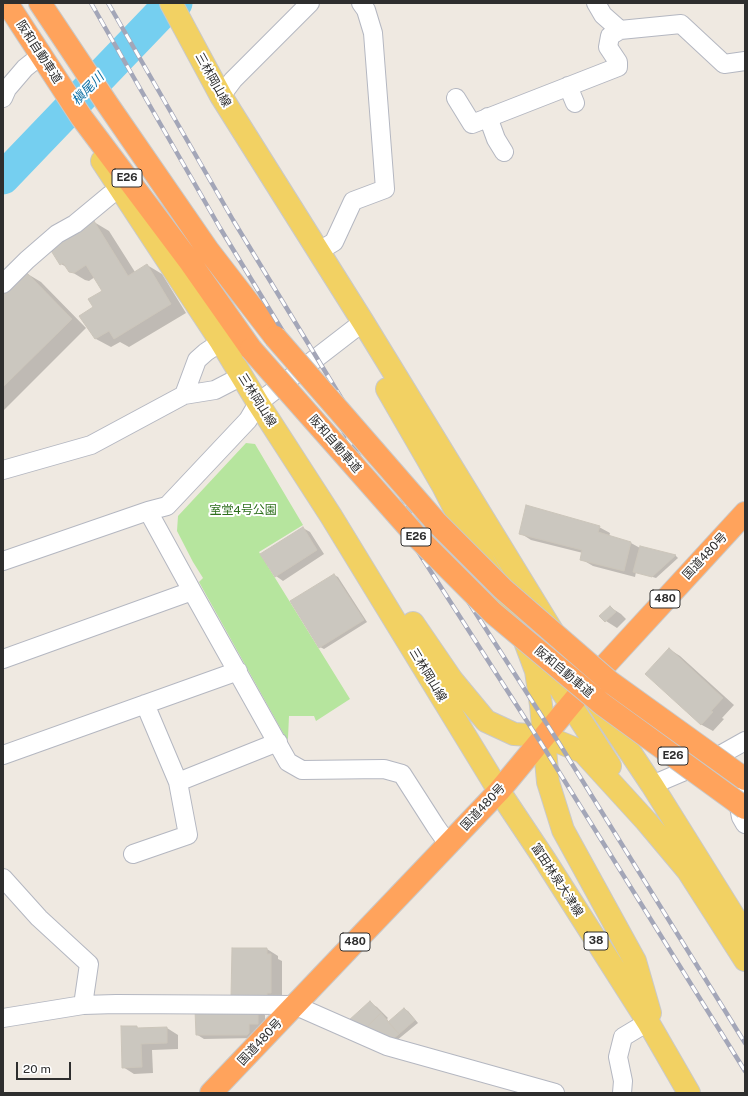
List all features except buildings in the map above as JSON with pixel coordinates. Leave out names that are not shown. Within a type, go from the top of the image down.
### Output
[{"type":"highway","name":"阪和自動車道","points":[[7,3],[82,118],[190,262],[251,349],[417,537],[493,614],[602,704],[745,808]]},
{"type":"highway","name":"阪和自動車道","points":[[40,3],[208,250],[275,337],[436,522],[503,589],[610,682],[745,778]]},
{"type":"highway","name":"国道480号","points":[[211,1093],[499,791],[570,704],[745,513]]},
{"type":"main road","name":"三林岡山線","points":[[171,3],[216,88],[364,322],[586,686]]},
{"type":"main road","name":"三林岡山線","points":[[3,16],[39,67],[112,186],[221,342],[258,403],[331,516],[499,791]]},
{"type":"main road","points":[[364,322],[363,344],[371,361],[443,486],[462,524],[516,620],[646,821]]},
{"type":"main road","points":[[331,516],[371,562],[452,680],[486,721],[514,734],[544,736],[583,752],[646,821],[688,871],[745,960]]},
{"type":"main road","points":[[516,620],[536,671],[542,705],[548,782],[563,830],[635,961],[651,1014],[648,1022]]},
{"type":"main road","points":[[586,686],[652,785],[745,934]]},
{"type":"main road","name":"富田林泉大津線","points":[[499,791],[545,860],[648,1022],[690,1093]]},
{"type":"street","points":[[216,88],[233,80],[310,3]]},
{"type":"street","points":[[319,251],[334,242],[353,200],[385,189],[373,33],[366,10],[360,3]]},
{"type":"street","points":[[596,3],[603,15],[620,30]]},
{"type":"street","points":[[456,98],[472,124],[618,67],[618,62],[608,47],[610,36],[620,30],[681,24],[724,64],[745,61]]},
{"type":"street","points":[[3,98],[7,89],[25,68],[39,67]]},
{"type":"street","points":[[568,86],[575,103]]},
{"type":"street","points":[[488,118],[496,139],[504,152]]},
{"type":"street","points":[[3,284],[27,260],[57,234],[74,224],[112,186]]},
{"type":"street","points":[[3,561],[148,511],[167,506],[248,420],[258,403],[364,322]]},
{"type":"street","points":[[184,395],[197,360],[221,342]]},
{"type":"street","points":[[3,470],[91,445],[184,395],[215,390],[242,376]]},
{"type":"street","points":[[148,511],[288,762],[302,770],[384,769],[402,774],[448,844]]},
{"type":"street","points":[[3,659],[192,591]]},
{"type":"street","points":[[3,756],[238,671]]},
{"type":"street","points":[[133,854],[188,835],[178,782],[145,704]]},
{"type":"street","points":[[652,785],[713,760],[745,741]]},
{"type":"street","points":[[178,782],[278,742]]},
{"type":"street","points":[[713,760],[731,775],[735,786],[741,817],[745,824]]},
{"type":"street","points":[[3,878],[39,918],[88,964],[83,1005]]},
{"type":"street","points":[[3,1018],[83,1005],[294,1005],[387,1046],[555,1093]]},
{"type":"street","points":[[622,1093],[623,1081],[618,1057],[623,1037],[648,1022]]},
{"type":"green space","name":"室堂4号公園","points":[[246,443],[255,444],[303,525],[259,552],[350,699],[316,721],[314,716],[289,716],[287,740],[199,582],[203,578],[177,531],[178,516]]},
{"type":"waterway","name":"槇尾川","points":[[3,178],[164,10],[176,3]]},
{"type":"railway","points":[[91,3],[220,228],[394,514],[546,751],[745,1071]]},
{"type":"railway","points":[[108,3],[233,220],[407,506],[559,743],[745,1043]]}]
